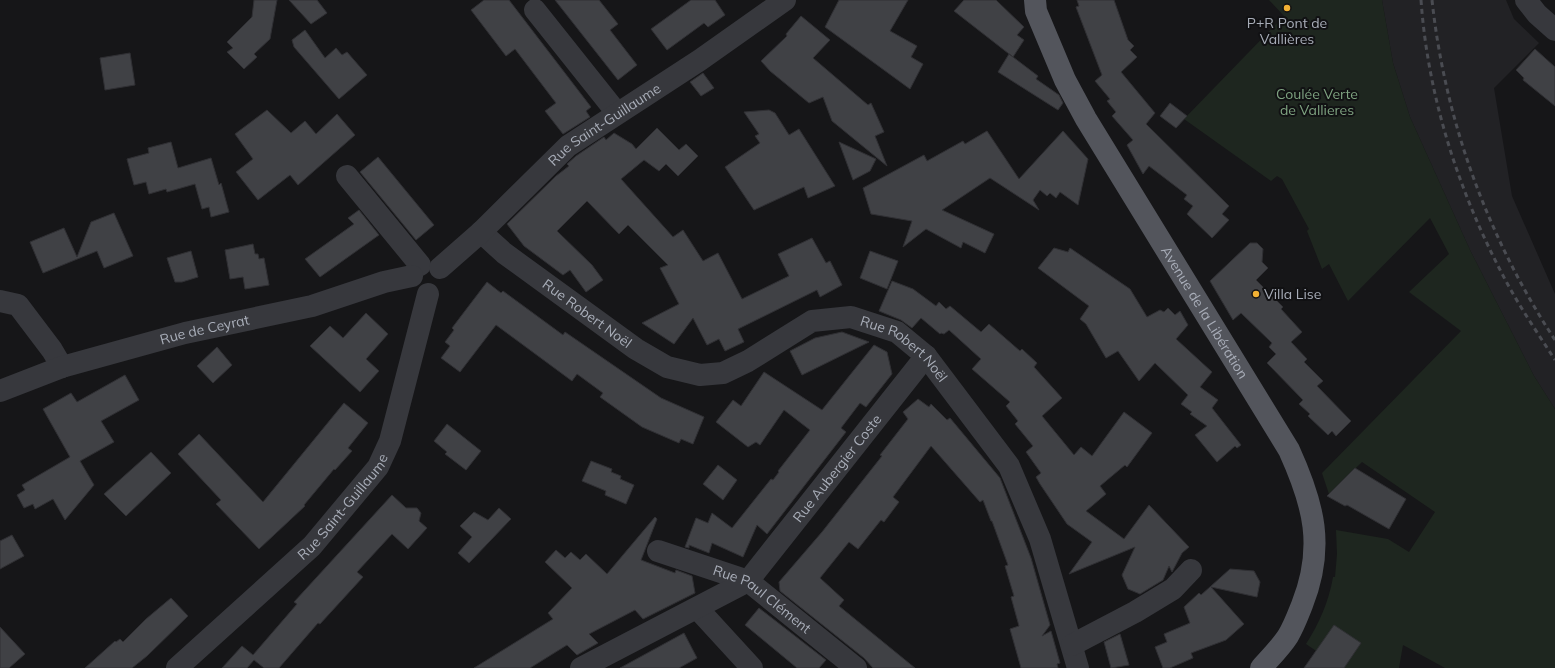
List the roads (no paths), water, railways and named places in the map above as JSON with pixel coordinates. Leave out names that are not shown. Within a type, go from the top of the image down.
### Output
[{"type":"main road","name":"Avenue de la Libération","points":[[1035,0],[1036,11],[1065,80],[1086,119],[1289,450],[1308,496],[1315,536],[1315,563],[1307,594],[1288,636],[1261,668]]},
{"type":"main road","name":"Avenue de la Libération","points":[[1049,0],[1050,43]]},
{"type":"street","name":"Rue Saint-Guillaume","points":[[424,270],[481,232],[568,146],[700,60],[785,0]]},
{"type":"street","points":[[1526,0],[1537,14],[1555,30]]},
{"type":"street","points":[[535,10],[617,113]]},
{"type":"street","points":[[347,176],[424,270],[444,278],[438,291],[428,294],[418,291],[414,287],[424,270]]},
{"type":"street","name":"Rue Robert Noël","points":[[481,232],[504,253],[636,349],[667,367],[700,375],[723,373],[748,361],[812,321],[851,317],[897,332],[926,356],[1009,466],[1040,539],[1078,668]]},
{"type":"street","name":"Rue de Ceyrat","points":[[0,386],[185,333],[312,306],[424,270]]},
{"type":"street","name":"Rue Saint-Guillaume","points":[[177,668],[312,546],[378,466],[390,441],[428,294]]},
{"type":"street","points":[[0,301],[18,305],[52,350],[62,368]]},
{"type":"street","name":"Rue Aubergier Coste","points":[[748,581],[926,356]]},
{"type":"street","name":"Rue Paul Clément","points":[[658,551],[748,581],[856,668]]},
{"type":"street","points":[[1072,645],[1135,612],[1173,589],[1191,570]]},
{"type":"street","points":[[581,668],[748,581]]},
{"type":"street","points":[[697,608],[752,668]]},
{"type":"railway","points":[[1421,0],[1431,74],[1449,146],[1461,181],[1490,250],[1507,283],[1555,360]]},
{"type":"railway","points":[[1432,0],[1438,45],[1447,90],[1473,177],[1490,220],[1509,261],[1555,340]]},
{"type":"place","name":"P+R Pont de Vallières","points":[[1287,8]]},
{"type":"place","name":"Villa Lise","points":[[1256,294]]},
{"type":"park label","name":"Coulée Verte de Vallieres","points":[[1317,102]]}]
